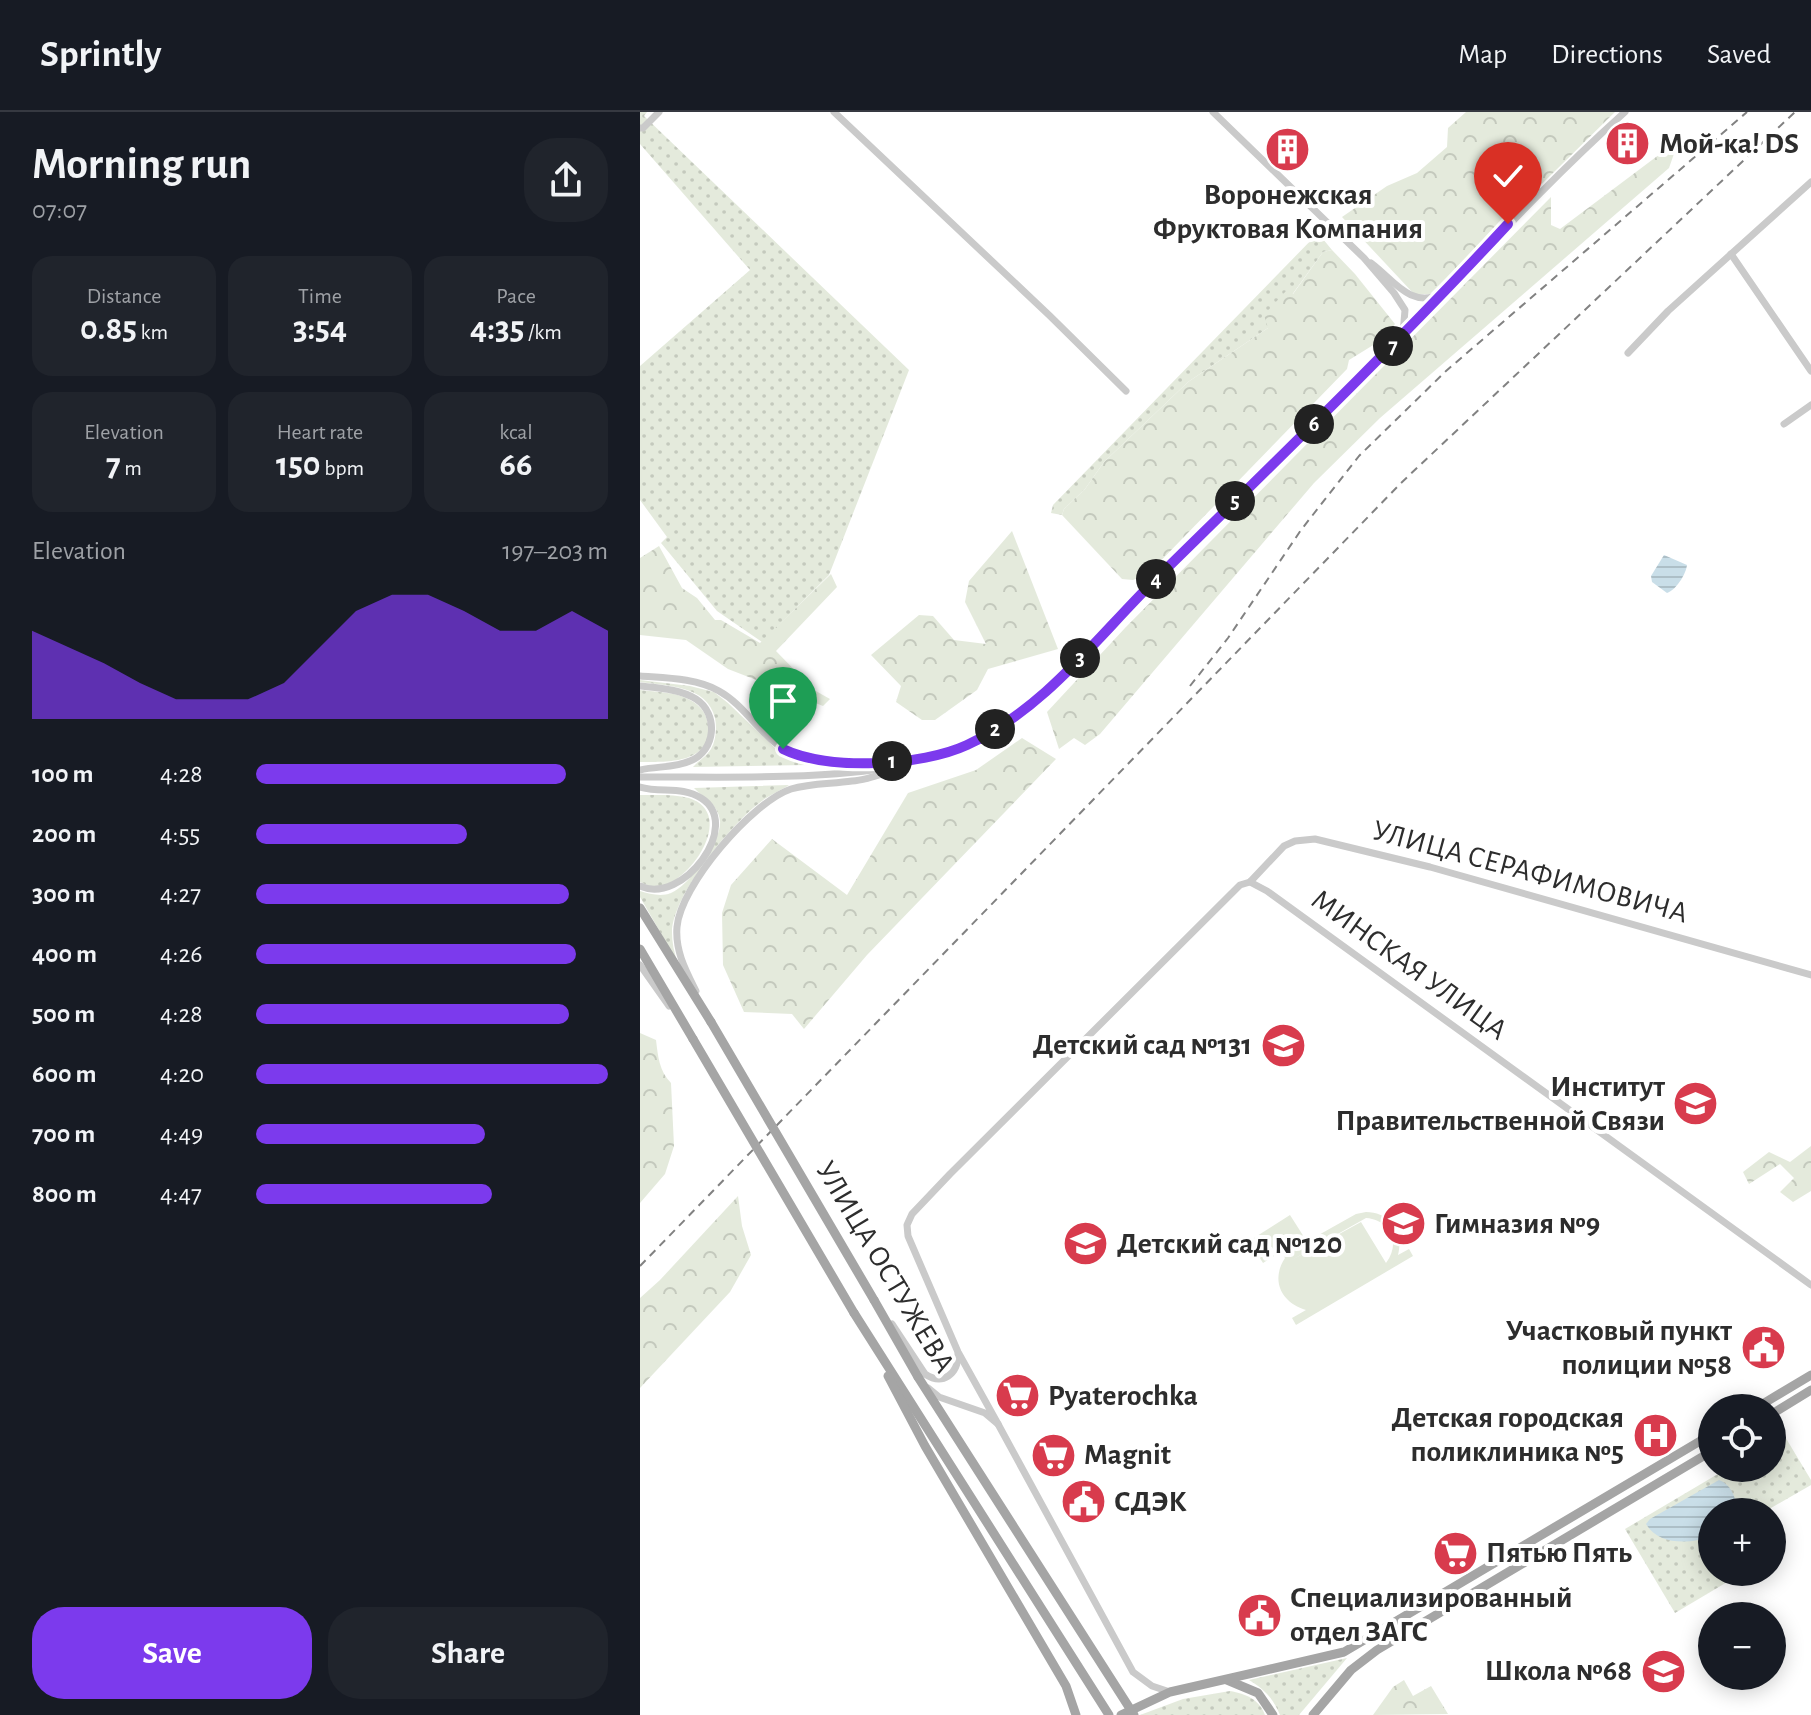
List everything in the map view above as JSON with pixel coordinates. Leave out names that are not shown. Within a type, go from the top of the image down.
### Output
[{"type":"main road","name":"УЛИЦА ОСТУЖЕВА","points":[[640,908],[711,1022],[918,1377]]},
{"type":"main road","name":"УЛИЦА ОСТУЖЕВА","points":[[640,949],[854,1313],[925,1446],[1066,1686],[1076,1715]]},
{"type":"main road","points":[[854,1313],[1109,1715]]},
{"type":"main road","points":[[1779,1394],[1811,1375]]},
{"type":"main road","points":[[918,1377],[1134,1715]]},
{"type":"main road","points":[[1786,1405],[1811,1390]]},
{"type":"main road","points":[[1121,1715],[1170,1692],[1344,1652],[1364,1643],[1698,1442]]},
{"type":"main road","points":[[1313,1715],[1351,1670],[1377,1650],[1698,1459]]},
{"type":"main road","points":[[1225,1680],[1258,1693],[1273,1715]]},
{"type":"street","points":[[640,128],[659,112]]},
{"type":"street","points":[[834,112],[1126,391]]},
{"type":"street","points":[[1213,112],[1364,258],[1410,295],[1429,299],[1446,291]]},
{"type":"street","points":[[711,1022],[678,950],[677,924],[691,890],[723,846],[759,808],[789,790],[855,781],[960,748],[1000,726],[1042,696],[1128,607],[1403,337],[1508,224],[1625,112]]},
{"type":"street","points":[[1628,353],[1811,182]]},
{"type":"street","points":[[1731,254],[1811,371]]},
{"type":"street","points":[[1364,258],[1402,304],[1405,317],[1403,337]]},
{"type":"street","points":[[1784,424],[1811,405]]},
{"type":"street","points":[[640,676],[686,681],[714,688],[775,744],[800,756],[840,762],[924,760]]},
{"type":"street","points":[[640,686],[694,698],[706,708],[712,728],[708,744],[696,758],[640,770]]},
{"type":"street","points":[[640,777],[830,773],[924,760]]},
{"type":"street","points":[[640,787],[692,794],[710,805],[717,823],[716,835],[709,848],[680,883],[663,890],[640,886]]},
{"type":"street","name":"УЛИЦА СЕРАФИМОВИЧА","points":[[1250,882],[1284,846],[1295,841],[1315,839],[1430,867],[1811,975]]},
{"type":"street","name":"МИНСКАЯ УЛИЦА","points":[[1250,882],[1267,891],[1811,1285]]},
{"type":"street","name":"УЛИЦА ОСТУЖЕВА","points":[[998,1424],[958,1352],[908,1236],[907,1225],[912,1214],[1240,885],[1250,882]]},
{"type":"street","points":[[640,965],[693,1039]]},
{"type":"street","points":[[874,1300],[925,1374],[932,1379],[943,1380],[951,1375],[958,1363],[958,1352]]},
{"type":"street","name":"УЛИЦА ОСТУЖЕВА","points":[[918,1377],[934,1394],[971,1406],[998,1424]]},
{"type":"street","points":[[998,1424],[1133,1672],[1152,1686],[1170,1692]]},
{"type":"green space","points":[[640,112],[647,112],[644,116],[909,370],[829,575],[762,642],[717,611],[661,543],[667,537],[640,500],[640,366],[750,270],[640,144]]},
{"type":"green space","points":[[1466,112],[1615,112],[1430,294],[1414,294],[1342,217],[1387,186],[1417,173],[1447,147],[1448,128]]},
{"type":"green space","points":[[1676,148],[1669,168],[1380,418],[1314,483],[1100,734],[1085,745],[1074,738],[1059,749],[1047,712],[1125,628],[1551,197],[1551,225],[1560,229],[1664,151]]},
{"type":"green space","points":[[1318,233],[1332,250],[1323,252],[1268,328],[1188,382],[1104,462],[1062,515],[1051,513],[1053,505]]},
{"type":"green space","points":[[1332,250],[1395,324],[1383,339],[1349,360],[1347,369],[1148,574],[1133,580],[1122,579],[1062,515],[1064,509],[1085,489],[1104,462],[1188,382],[1268,328],[1264,315],[1286,291],[1293,294],[1323,252]]},
{"type":"green space","points":[[1012,531],[1058,649],[988,669],[977,690],[935,720],[922,720],[896,702],[901,686],[871,655],[919,615],[933,616],[954,640],[986,644],[965,602],[969,581]]},
{"type":"green space","points":[[659,546],[682,588],[697,598],[715,620],[721,620],[760,643],[831,574],[837,587],[776,651],[814,690],[830,699],[823,706],[728,669],[686,640],[640,635],[640,558]]},
{"type":"green space","points":[[640,680],[714,692],[776,749],[809,765],[693,767],[709,752],[714,742],[716,722],[711,707],[704,699],[685,689]]},
{"type":"green space","points":[[640,690],[679,695],[697,704],[705,714],[708,738],[696,754],[674,761],[640,762]]},
{"type":"green space","points":[[1022,738],[1056,759],[867,955],[804,1029],[792,1014],[744,1012],[723,965],[722,913],[731,885],[772,839],[847,895],[908,793],[976,770]]},
{"type":"green space","points":[[789,785],[746,815],[718,845],[692,881],[675,917],[672,932],[678,963],[640,897],[640,891],[659,895],[678,889],[703,862],[716,840],[719,815],[694,788]]},
{"type":"green space","points":[[640,795],[689,798],[703,806],[709,818],[709,833],[694,862],[670,883],[657,887],[640,882]]},
{"type":"green space","points":[[640,1033],[656,1040],[658,1057],[671,1083],[674,1146],[665,1174],[640,1203]]},
{"type":"green space","points":[[1811,1146],[1811,1191],[1793,1202],[1780,1192],[1794,1178],[1780,1164],[1749,1184],[1743,1172],[1769,1152],[1790,1162]]},
{"type":"green space","points":[[738,1196],[742,1226],[751,1255],[730,1292],[640,1388],[640,1298]]},
{"type":"green space","points":[[1375,1213],[1389,1219],[1399,1238],[1398,1255],[1409,1249],[1413,1256],[1296,1325],[1292,1318],[1306,1310],[1290,1302],[1281,1290],[1279,1275],[1285,1258],[1283,1255],[1356,1214]],"holes":[[[1366,1218],[1387,1228],[1393,1240],[1386,1263],[1361,1222],[1290,1261]]]},
{"type":"green space","points":[[1290,1215],[1304,1237],[1263,1263],[1249,1241]]},
{"type":"green space","points":[[1786,1438],[1811,1480],[1811,1485],[1786,1499],[1698,1498],[1698,1586],[1720,1586],[1675,1613],[1625,1529],[1704,1482],[1786,1482]]},
{"type":"green space","points":[[1347,1658],[1299,1715],[1280,1715],[1268,1694],[1249,1680]]},
{"type":"green space","points":[[1404,1680],[1413,1696],[1431,1686],[1448,1714],[1373,1715],[1393,1687]]},
{"type":"green space","points":[[1230,1691],[1251,1698],[1265,1715],[1140,1715],[1183,1699]]},
{"type":"water","points":[[1664,555],[1687,565],[1680,581],[1667,593],[1652,582],[1651,576]]},
{"type":"water","points":[[1715,1482],[1727,1485],[1735,1498],[1698,1498],[1698,1540],[1695,1541],[1667,1540],[1646,1524]]},
{"type":"railway","points":[[1190,686],[1228,638],[1301,530],[1359,456],[1446,371],[1747,112]]},
{"type":"railway","points":[[640,1266],[1401,483],[1795,112]]},
{"type":"place","name":"Мой-ка! DS","points":[[1628,144]]},
{"type":"place","name":"Воронежская Фруктовая Компания","points":[[1288,149]]},
{"type":"place","name":"Детский сад №131","points":[[1283,1045]]},
{"type":"place","name":"Институт Правительственной Связи","points":[[1696,1104]]},
{"type":"place","name":"Гимназия №9","points":[[1403,1224]]},
{"type":"place","name":"Детский сад №120","points":[[1086,1244]]},
{"type":"place","name":"Участковый пункт полиции №58","points":[[1763,1348]]},
{"type":"place","name":"Pyaterochka","points":[[1017,1396]]},
{"type":"place","name":"Детская городская поликлиника №5","points":[[1655,1435]]},
{"type":"place","name":"Magnit","points":[[1053,1455]]},
{"type":"place","name":"СДЭК","points":[[1083,1502]]},
{"type":"place","name":"Пятью Пять","points":[[1455,1553]]},
{"type":"place","name":"Специализированный отдел ЗАГС","points":[[1259,1615]]},
{"type":"place","name":"Школа №68","points":[[1663,1671]]},
{"type":"route","points":[[783,749],[819,761],[924,760],[968,745],[1042,696],[1128,607],[1403,337],[1508,224]]}]
